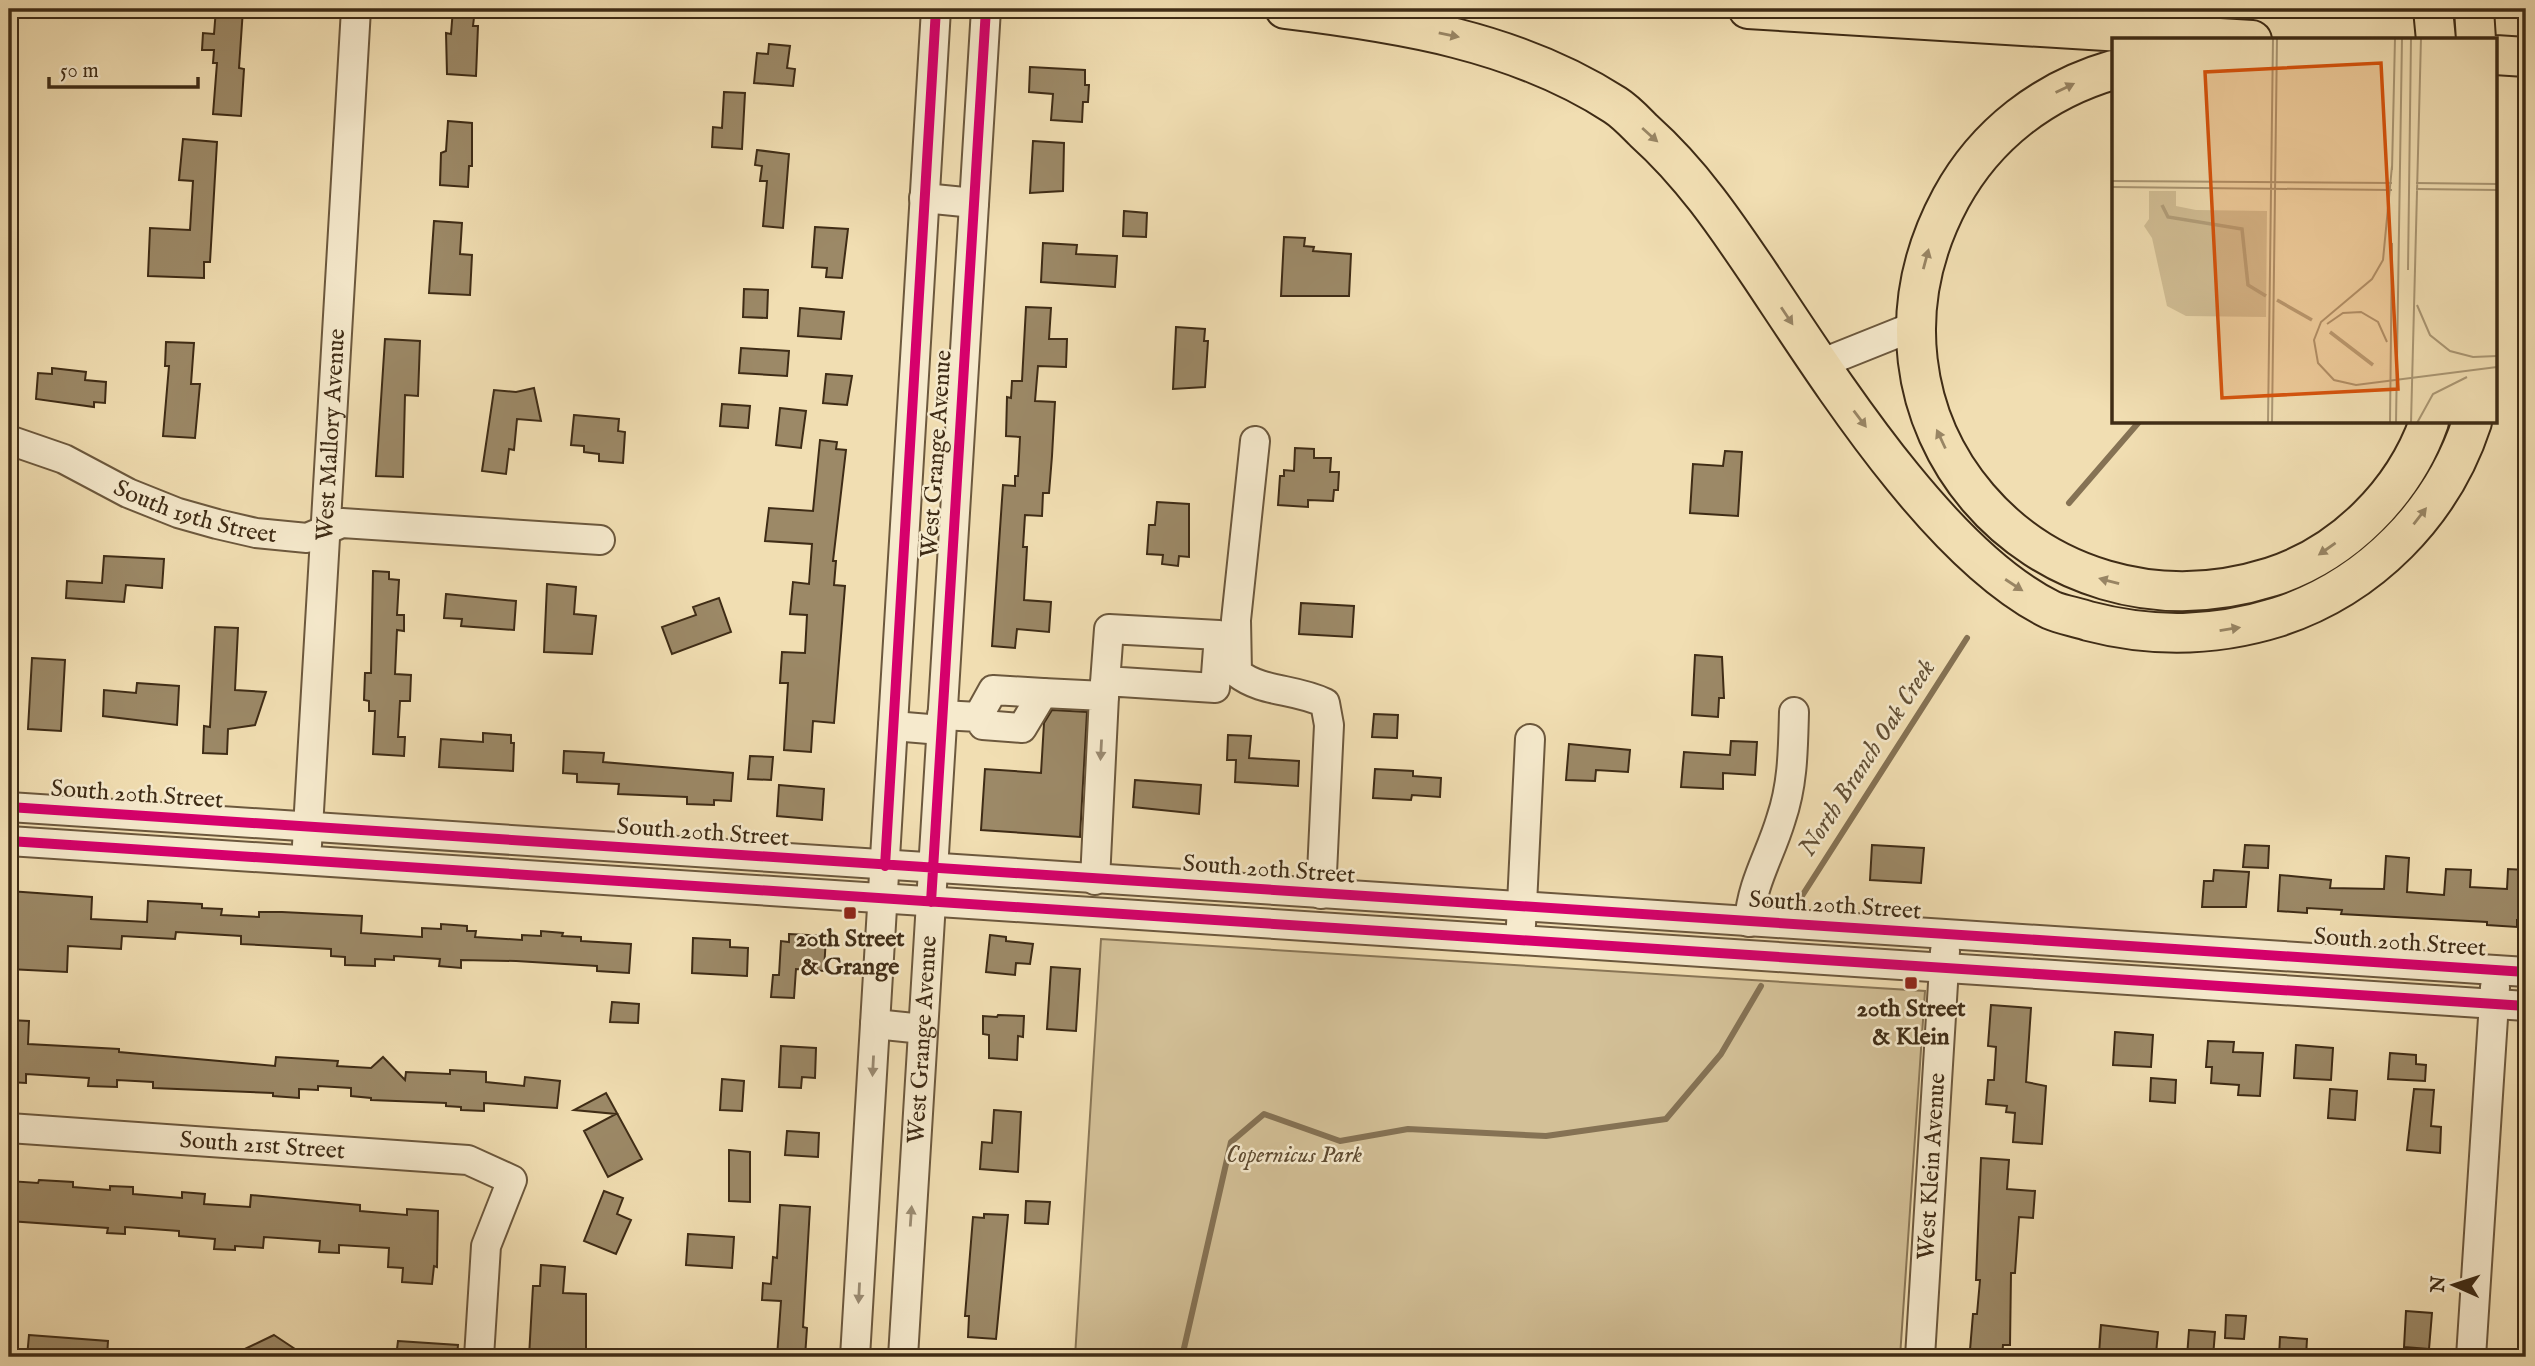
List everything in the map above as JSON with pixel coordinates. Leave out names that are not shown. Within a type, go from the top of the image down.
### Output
[{"type":"highway","points":[[1284,9],[1456,36],[1528,61],[1617,106],[1671,155],[1716,209],[1820,364],[1917,495],[1988,568],[2052,611],[2119,629],[2183,636],[2249,626],[2306,608],[2363,575],[2399,543],[2440,491],[2471,424]]},
{"type":"highway","points":[[1748,9],[2219,38]]},
{"type":"highway","points":[[2433,9],[2435,38]]},
{"type":"highway","points":[[2474,9],[2476,38]]},
{"type":"highway","points":[[2496,55],[2526,57]]},
{"type":"highway","points":[[2112,70],[2085,78],[2047,96],[2008,126],[1978,156],[1940,219],[1919,286],[1915,326],[1917,363],[1932,421],[1952,461],[1974,494],[2013,533],[2037,551],[2089,576],[2148,590],[2217,590],[2285,572],[2318,556],[2378,508],[2403,475],[2428,424]]},
{"type":"highway","points":[[2496,75],[2526,76]]},
{"type":"street","name":"West Mallory Avenue","points":[[306,861],[356,9]]},
{"type":"street","name":"West Grange Avenue","points":[[903,1357],[986,13]]},
{"type":"street","name":"West Grange Avenue","points":[[855,1357],[935,14]]},
{"type":"street","points":[[924,198],[974,203]]},
{"type":"street","points":[[1820,364],[1915,326]]},
{"type":"street","name":"South 19th Street","points":[[9,440],[64,458],[128,493],[191,517],[256,533],[307,538],[342,523],[600,540]]},
{"type":"street","points":[[1255,441],[1236,620],[1237,673],[1253,685],[1303,692],[1325,703],[1329,725],[1321,894]]},
{"type":"street","points":[[893,726],[978,717],[983,724],[1022,728],[1043,693],[1104,689],[1103,880],[1109,914]]},
{"type":"street","points":[[1749,922],[1754,885],[1788,798],[1794,712]]},
{"type":"street","points":[[1520,941],[1530,739]]},
{"type":"street","name":"South 20th Street","points":[[9,807],[1321,894],[1522,897],[1749,922],[2526,972]]},
{"type":"street","points":[[9,841],[2526,1006]]},
{"type":"street","points":[[756,891],[758,857]]},
{"type":"street","name":"West Klein Avenue","points":[[1920,1357],[1946,934]]},
{"type":"street","points":[[2471,1357],[2496,970]]},
{"type":"street","points":[[875,1024],[923,1029]]},
{"type":"street","name":"South 21st Street","points":[[9,1128],[468,1160],[512,1180],[486,1246],[479,1357]]},
{"type":"green space","name":"Copernicus Park","points":[[1101,939],[1925,991],[1900,1357],[1075,1357]]},
{"type":"building","points":[[216,9],[243,9],[239,68],[244,69],[241,116],[213,114],[217,63],[213,63],[214,50],[202,50],[203,33],[214,34]]},
{"type":"building","points":[[453,9],[475,9],[473,26],[478,26],[476,76],[447,74],[446,33],[451,34]]},
{"type":"building","points":[[769,44],[790,46],[787,68],[795,69],[793,86],[754,83],[757,53],[768,54]]},
{"type":"building","points":[[1030,67],[1085,70],[1085,85],[1089,85],[1088,102],[1083,102],[1082,122],[1051,120],[1053,94],[1029,92]]},
{"type":"building","points":[[724,92],[745,93],[742,149],[712,147],[713,127],[722,128]]},
{"type":"building","points":[[448,121],[472,123],[472,166],[469,166],[468,187],[440,185],[441,153],[446,151]]},
{"type":"building","points":[[183,139],[217,142],[210,262],[204,262],[204,278],[148,276],[150,228],[190,230],[193,181],[179,180]]},
{"type":"building","points":[[1033,141],[1064,143],[1063,191],[1030,193]]},
{"type":"building","points":[[757,150],[789,154],[783,228],[763,226],[767,181],[760,181],[762,166],[755,165]]},
{"type":"building","points":[[1124,211],[1147,213],[1146,237],[1123,236]]},
{"type":"building","points":[[434,221],[462,223],[460,254],[472,255],[470,295],[429,293]]},
{"type":"building","points":[[815,227],[848,229],[842,278],[826,277],[827,268],[812,267]]},
{"type":"building","points":[[1284,237],[1305,238],[1304,246],[1314,247],[1313,251],[1351,254],[1349,296],[1281,296]]},
{"type":"building","points":[[1043,243],[1077,245],[1076,254],[1117,256],[1115,287],[1041,282]]},
{"type":"building","points":[[744,289],[768,290],[767,318],[743,317]]},
{"type":"building","points":[[1026,307],[1051,308],[1049,339],[1067,339],[1066,367],[1038,366],[1035,401],[1055,402],[1049,493],[1043,493],[1042,516],[1025,515],[1023,547],[1027,547],[1024,600],[1051,602],[1049,632],[1017,629],[1015,648],[992,646],[1003,485],[1015,486],[1015,476],[1018,476],[1020,437],[1006,436],[1007,397],[1011,398],[1012,381],[1022,381]]},
{"type":"building","points":[[800,308],[844,312],[841,339],[798,336]]},
{"type":"building","points":[[1176,327],[1205,329],[1204,341],[1208,341],[1205,387],[1173,389]]},
{"type":"building","points":[[385,339],[420,341],[418,396],[405,395],[403,477],[376,476]]},
{"type":"building","points":[[166,342],[194,343],[191,384],[200,384],[195,438],[163,436],[169,366],[165,366]]},
{"type":"building","points":[[741,348],[789,351],[787,376],[739,373]]},
{"type":"building","points":[[52,368],[86,372],[85,380],[106,382],[105,403],[94,402],[94,407],[36,399],[38,373],[52,374]]},
{"type":"building","points":[[826,374],[852,376],[847,405],[823,403]]},
{"type":"building","points":[[534,388],[541,421],[517,419],[514,450],[509,449],[506,474],[482,471],[494,390],[516,392]]},
{"type":"building","points":[[722,404],[750,406],[748,428],[720,426]]},
{"type":"building","points":[[780,408],[806,411],[801,448],[776,445]]},
{"type":"building","points":[[574,415],[619,419],[618,431],[625,432],[623,463],[599,461],[599,454],[584,452],[584,446],[571,445]]},
{"type":"building","points":[[820,440],[837,442],[836,449],[846,450],[833,561],[836,561],[834,585],[845,586],[834,723],[813,721],[811,752],[784,750],[788,683],[780,683],[782,652],[805,653],[807,615],[790,614],[793,582],[809,584],[812,544],[765,541],[769,508],[813,511]]},
{"type":"building","points":[[1295,448],[1314,449],[1314,458],[1331,458],[1330,472],[1339,472],[1338,490],[1334,490],[1333,501],[1308,500],[1308,507],[1278,505],[1280,476],[1284,476],[1284,470],[1294,471]]},
{"type":"building","points":[[1725,451],[1742,452],[1738,516],[1690,513],[1693,464],[1723,466]]},
{"type":"building","points":[[1157,502],[1189,504],[1189,557],[1179,556],[1178,566],[1162,564],[1163,555],[1147,554],[1149,525],[1155,525]]},
{"type":"building","points":[[104,556],[164,559],[162,588],[126,585],[124,602],[66,598],[67,581],[102,583]]},
{"type":"building","points":[[373,571],[389,572],[389,579],[399,580],[397,615],[404,615],[404,631],[397,630],[395,674],[411,675],[410,701],[400,701],[398,737],[405,737],[404,756],[373,754],[375,711],[369,711],[369,701],[364,700],[365,673],[371,673]]},
{"type":"building","points":[[547,584],[576,587],[574,614],[596,616],[592,654],[544,652]]},
{"type":"building","points":[[446,594],[516,601],[514,630],[461,626],[462,619],[444,618]]},
{"type":"building","points":[[719,598],[731,632],[672,654],[662,627],[696,615],[693,607]]},
{"type":"building","points":[[1301,603],[1354,606],[1352,637],[1299,634]]},
{"type":"building","points":[[215,627],[238,628],[235,690],[266,692],[255,725],[228,729],[227,754],[203,753],[204,726],[210,727]]},
{"type":"building","points":[[1695,655],[1722,657],[1724,698],[1719,698],[1718,717],[1692,715]]},
{"type":"building","points":[[32,658],[65,660],[61,731],[28,729]]},
{"type":"building","points":[[137,683],[179,686],[177,725],[103,716],[104,690],[136,693]]},
{"type":"building","points":[[1052,710],[1087,712],[1080,837],[981,830],[985,769],[1041,773],[1044,723]]},
{"type":"building","points":[[1374,714],[1398,715],[1397,738],[1372,737]]},
{"type":"building","points":[[483,733],[511,735],[511,743],[514,743],[513,771],[439,767],[441,739],[483,742]]},
{"type":"building","points":[[1228,735],[1251,736],[1249,758],[1299,761],[1298,786],[1235,782],[1236,760],[1227,760]]},
{"type":"building","points":[[1731,741],[1757,742],[1755,775],[1723,773],[1723,789],[1681,787],[1684,752],[1730,755]]},
{"type":"building","points":[[1569,744],[1630,750],[1628,772],[1596,770],[1595,781],[1566,780]]},
{"type":"building","points":[[564,751],[604,753],[603,762],[733,773],[731,801],[714,800],[714,805],[687,804],[687,797],[618,794],[619,784],[577,782],[577,774],[563,773]]},
{"type":"building","points":[[750,756],[773,757],[771,780],[748,779]]},
{"type":"building","points":[[1375,769],[1413,771],[1413,776],[1441,778],[1440,797],[1412,795],[1411,800],[1373,798]]},
{"type":"building","points":[[1135,780],[1201,785],[1199,814],[1133,807]]},
{"type":"building","points":[[779,785],[824,789],[822,820],[777,816]]},
{"type":"building","points":[[1872,845],[1924,848],[1921,883],[1870,880]]},
{"type":"building","points":[[2245,845],[2269,846],[2268,868],[2243,867]]},
{"type":"building","points":[[2386,856],[2409,858],[2407,892],[2444,895],[2446,869],[2471,870],[2470,887],[2507,889],[2508,869],[2526,870],[2526,920],[2517,920],[2517,927],[2487,925],[2487,922],[2341,914],[2342,910],[2307,908],[2307,913],[2278,911],[2280,875],[2331,880],[2330,888],[2384,889]]},
{"type":"building","points":[[2214,870],[2249,872],[2246,907],[2202,907],[2204,881],[2213,881]]},
{"type":"building","points":[[9,891],[92,897],[91,919],[147,922],[148,901],[202,904],[202,908],[222,909],[221,915],[259,917],[259,912],[282,912],[362,916],[361,933],[422,937],[422,928],[441,929],[441,924],[467,926],[467,931],[476,931],[475,937],[522,940],[522,935],[541,936],[541,931],[563,933],[562,936],[581,937],[581,941],[631,944],[629,973],[597,971],[597,966],[516,961],[461,960],[461,968],[439,966],[440,959],[394,956],[394,960],[375,959],[375,966],[345,965],[345,957],[331,956],[331,949],[241,944],[241,936],[176,932],[175,939],[122,936],[121,949],[68,946],[67,972],[9,969]]},
{"type":"building","points":[[789,934],[826,936],[824,971],[796,969],[794,998],[771,997],[773,975],[779,975],[781,941],[789,942]]},
{"type":"building","points":[[990,935],[1006,937],[1006,941],[1033,944],[1030,964],[1016,963],[1015,975],[986,972]]},
{"type":"building","points":[[693,938],[730,940],[730,947],[748,948],[747,976],[692,973]]},
{"type":"building","points":[[1051,967],[1080,969],[1076,1031],[1047,1029]]},
{"type":"building","points":[[612,1002],[639,1004],[638,1023],[610,1022]]},
{"type":"building","points":[[1991,1005],[2031,1008],[2026,1082],[2046,1086],[2042,1144],[2013,1142],[2015,1113],[2006,1112],[2007,1106],[1986,1104],[1988,1080],[1994,1080],[1996,1047],[1988,1046]]},
{"type":"building","points":[[983,1016],[1024,1016],[1023,1037],[1018,1036],[1017,1060],[989,1058],[989,1035],[983,1034]]},
{"type":"building","points":[[9,1020],[29,1021],[28,1044],[119,1049],[119,1052],[275,1066],[276,1057],[338,1061],[337,1066],[371,1068],[383,1057],[405,1080],[406,1072],[450,1074],[450,1070],[486,1072],[486,1082],[524,1086],[525,1077],[560,1081],[557,1108],[484,1103],[484,1111],[461,1110],[461,1107],[446,1106],[446,1103],[371,1100],[351,1096],[351,1088],[318,1086],[318,1090],[299,1089],[299,1098],[273,1096],[273,1093],[153,1088],[153,1082],[117,1080],[117,1087],[88,1086],[89,1078],[26,1074],[26,1083],[9,1082]]},
{"type":"building","points":[[2115,1032],[2153,1035],[2151,1067],[2113,1065]]},
{"type":"building","points":[[2208,1041],[2234,1042],[2233,1052],[2263,1053],[2260,1096],[2238,1095],[2239,1085],[2211,1083],[2212,1067],[2206,1067]]},
{"type":"building","points":[[2296,1045],[2333,1048],[2331,1080],[2294,1078]]},
{"type":"building","points":[[781,1046],[816,1048],[815,1078],[802,1077],[801,1088],[779,1087]]},
{"type":"building","points":[[2390,1053],[2416,1055],[2416,1064],[2426,1065],[2425,1081],[2388,1079]]},
{"type":"building","points":[[2151,1078],[2176,1080],[2175,1103],[2150,1101]]},
{"type":"building","points":[[722,1079],[744,1081],[742,1111],[720,1110]]},
{"type":"building","points":[[2330,1089],[2357,1091],[2355,1120],[2328,1118]]},
{"type":"building","points":[[2414,1089],[2434,1090],[2431,1126],[2441,1127],[2440,1153],[2407,1150]]},
{"type":"building","points":[[606,1093],[642,1159],[608,1177],[584,1131],[616,1114],[574,1110]]},
{"type":"building","points":[[994,1110],[1021,1112],[1018,1172],[980,1169],[982,1142],[992,1143]]},
{"type":"building","points":[[787,1131],[819,1133],[818,1157],[785,1155]]},
{"type":"building","points":[[729,1150],[750,1152],[750,1202],[729,1201]]},
{"type":"building","points":[[1981,1158],[2009,1160],[2007,1189],[2035,1191],[2033,1218],[2019,1217],[2015,1273],[2011,1273],[2010,1345],[2003,1345],[2002,1357],[1976,1357],[1976,1350],[1970,1350],[1973,1314],[1977,1314],[1980,1280],[1976,1280]]},
{"type":"building","points":[[39,1180],[73,1182],[73,1187],[110,1190],[110,1186],[133,1187],[133,1194],[182,1198],[182,1192],[205,1194],[204,1204],[250,1207],[251,1195],[360,1205],[360,1211],[407,1215],[407,1209],[438,1211],[437,1267],[434,1266],[432,1284],[402,1282],[403,1268],[388,1267],[389,1248],[339,1245],[339,1253],[319,1252],[320,1241],[264,1237],[263,1248],[235,1246],[235,1250],[214,1249],[215,1239],[179,1236],[179,1231],[125,1227],[125,1234],[107,1233],[108,1228],[9,1221],[9,1181],[38,1183]]},
{"type":"building","points":[[604,1191],[623,1198],[617,1214],[631,1220],[616,1254],[584,1241]]},
{"type":"building","points":[[1026,1201],[1050,1202],[1048,1224],[1025,1223]]},
{"type":"building","points":[[780,1205],[810,1207],[803,1327],[807,1328],[805,1357],[777,1357],[781,1301],[762,1300],[763,1283],[771,1284],[773,1257],[777,1258]]},
{"type":"building","points":[[984,1214],[1008,1215],[996,1339],[968,1337],[969,1316],[965,1316],[973,1217],[984,1218]]},
{"type":"building","points":[[688,1234],[734,1237],[732,1268],[686,1265]]},
{"type":"building","points":[[541,1265],[565,1267],[563,1293],[586,1294],[586,1357],[529,1357],[533,1286],[540,1286]]},
{"type":"building","points":[[2406,1311],[2432,1313],[2429,1349],[2404,1347]]},
{"type":"building","points":[[2226,1315],[2246,1316],[2244,1339],[2225,1338]]},
{"type":"building","points":[[2101,1325],[2158,1332],[2156,1354],[2099,1354]]},
{"type":"building","points":[[2189,1330],[2215,1332],[2213,1357],[2187,1357]]},
{"type":"building","points":[[29,1335],[108,1341],[107,1357],[27,1357]]},
{"type":"building","points":[[274,1335],[307,1357],[228,1357]]},
{"type":"building","points":[[2280,1337],[2307,1339],[2306,1357],[2279,1357]]},
{"type":"building","points":[[398,1341],[458,1345],[457,1357],[396,1357]]},
{"type":"waterway","name":"North Branch Oak Creek","points":[[2069,503],[2137,424]]},
{"type":"waterway","name":"North Branch Oak Creek","points":[[1800,899],[1967,638]]},
{"type":"waterway","name":"North Branch Oak Creek","points":[[1182,1357],[1231,1142],[1264,1114],[1340,1141],[1408,1129],[1546,1136],[1666,1119],[1721,1054],[1761,986]]},
{"type":"cycle path","points":[[885,866],[936,9]]},
{"type":"cycle path","points":[[931,902],[986,9]]},
{"type":"cycle path","points":[[9,807],[2526,972]]},
{"type":"cycle path","points":[[9,841],[2526,1006]]},
{"type":"place","name":"20th Street & Grange","points":[[850,913]]},
{"type":"place","name":"20th Street & Klein","points":[[1911,983]]}]
